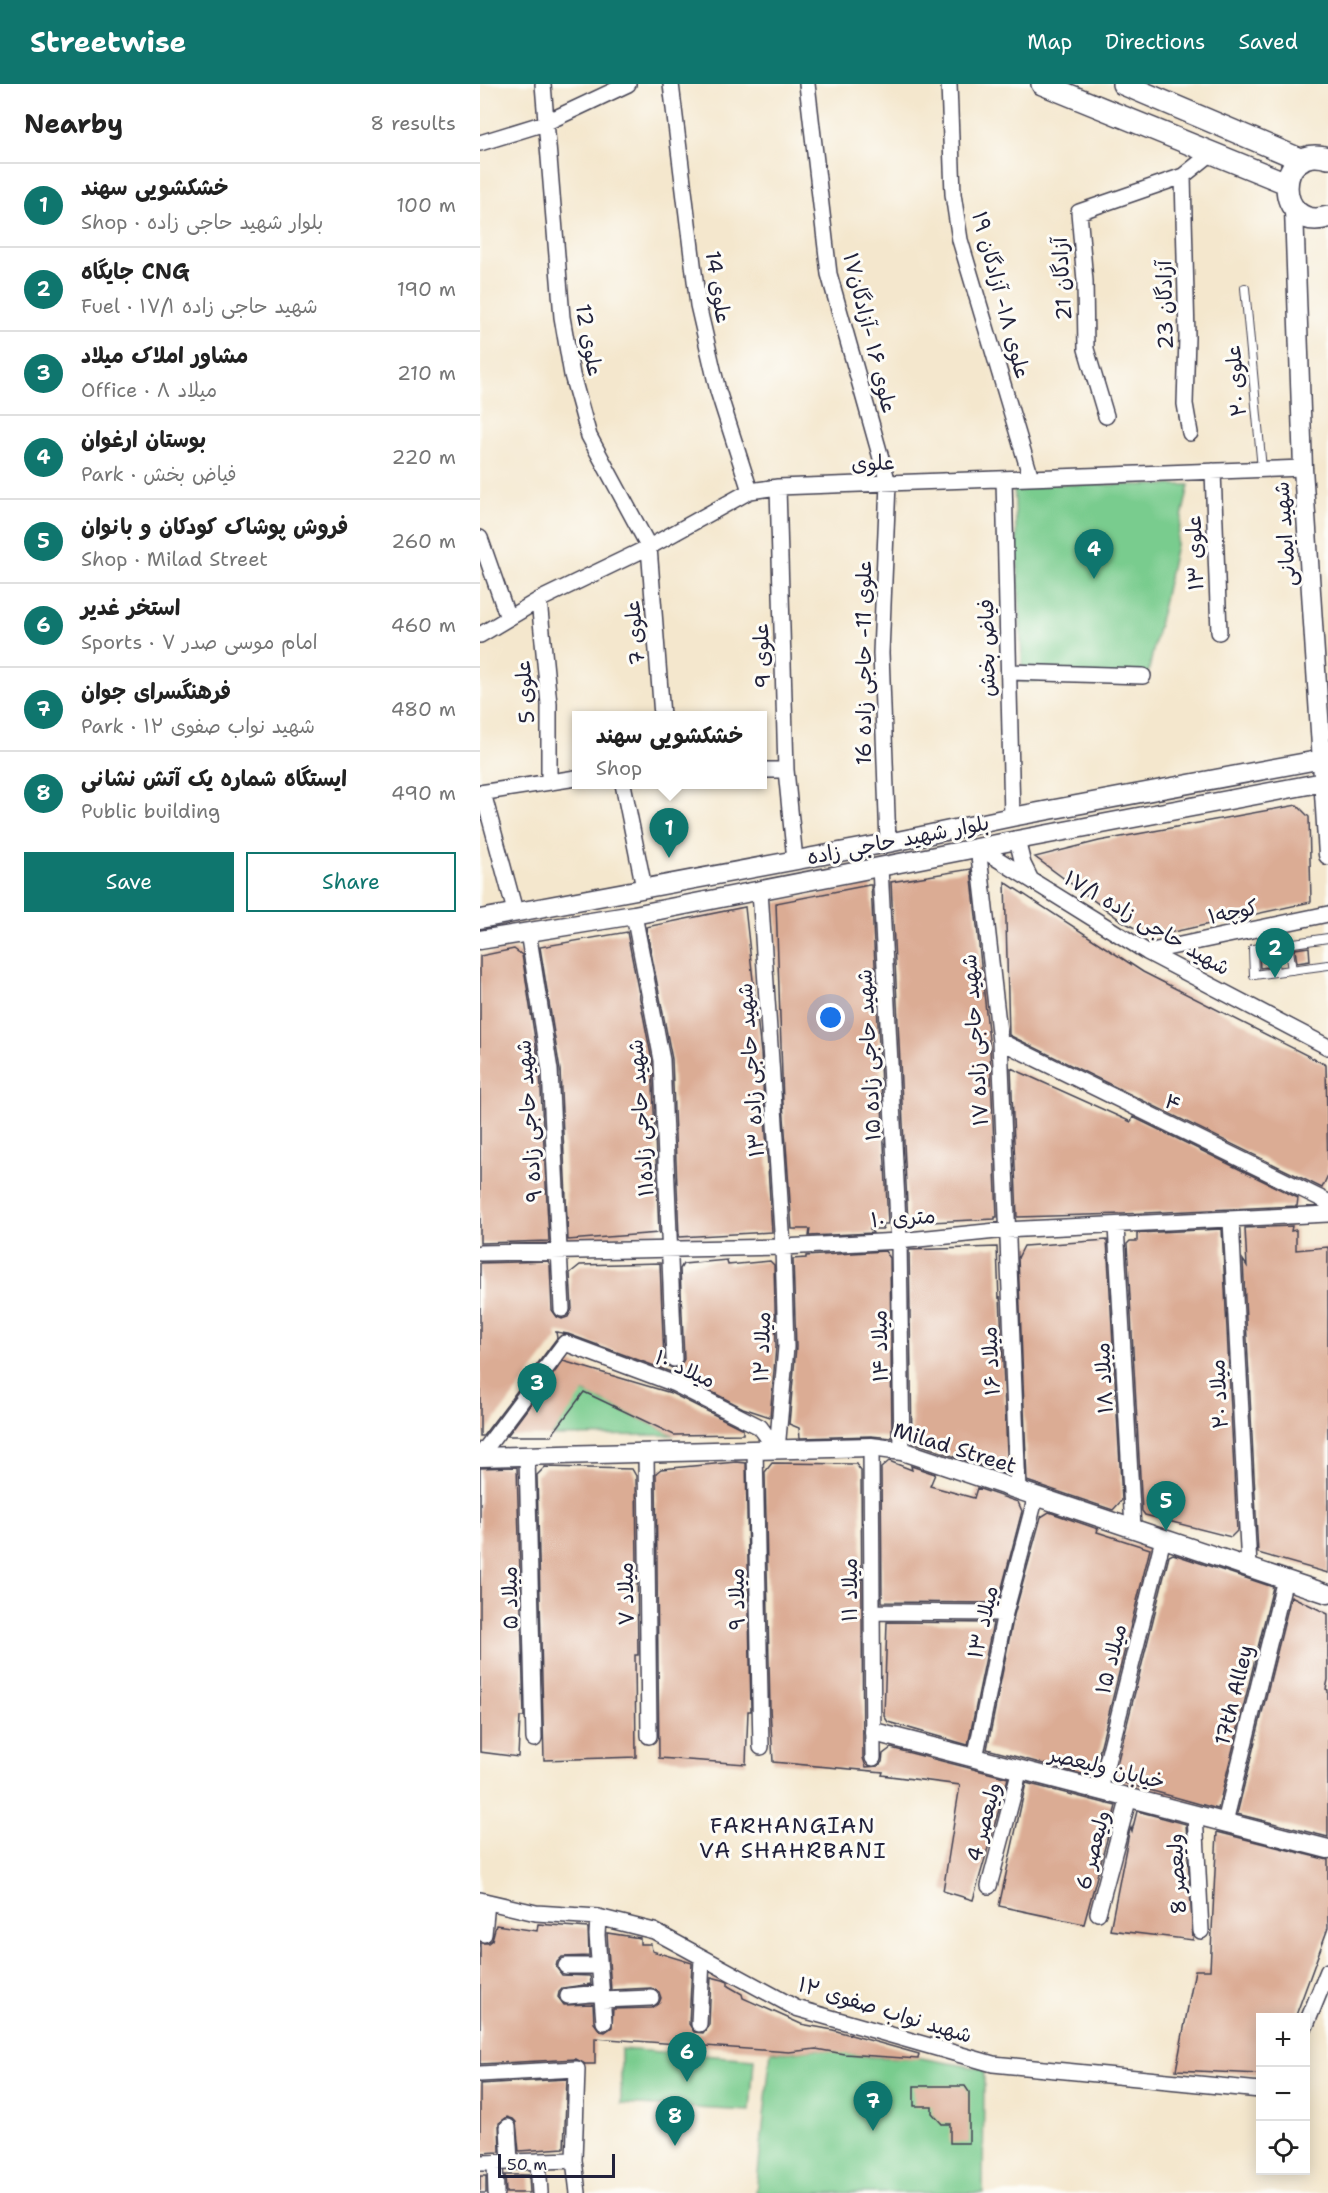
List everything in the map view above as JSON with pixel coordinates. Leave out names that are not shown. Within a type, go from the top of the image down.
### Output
[{"type":"main road","points":[[1042,84],[1286,183]]},
{"type":"main road","points":[[1123,84],[1302,160]]},
{"type":"main road","points":[[1322,218],[1308,218],[1294,209],[1289,201],[1286,183],[1291,170],[1302,160],[1311,156],[1328,158]]},
{"type":"street","name":"علوی 12","points":[[543,84],[562,317],[572,375],[589,436],[649,548]]},
{"type":"street","points":[[480,143],[545,123],[628,84]]},
{"type":"street","name":"علوی 14","points":[[671,84],[698,305],[718,391],[750,491]]},
{"type":"street","name":"علوی ۱۶ -آزادگان۱۷","points":[[807,84],[829,274],[888,483]]},
{"type":"street","name":"علوی ۱٨- آزادگان ۱۹","points":[[949,84],[953,194],[960,240],[1031,478]]},
{"type":"street","name":"آزادگان 21","points":[[1106,416],[1086,349],[1085,281],[1079,212],[1183,176],[1213,152]]},
{"type":"street","name":"آزادگان 23","points":[[1183,176],[1187,338],[1185,404],[1190,433]]},
{"type":"street","name":"شهید ایمانی","points":[[1294,209],[1303,468],[1328,855]]},
{"type":"street","points":[[1295,254],[1322,218]]},
{"type":"street","name":"علوی","points":[[480,634],[539,600],[649,548],[750,491],[778,487],[1303,468]]},
{"type":"street","name":"علوی ۱۳","points":[[1213,471],[1219,632]]},
{"type":"street","name":"فیاض بخش","points":[[1005,479],[1012,817]]},
{"type":"street","name":"علوی 11- حاجی زاده 16","points":[[888,483],[881,653],[888,843]]},
{"type":"street","name":"علوی 9","points":[[778,487],[786,770],[795,860]]},
{"type":"street","points":[[480,538],[508,618]]},
{"type":"street","name":"علوی 7","points":[[649,548],[662,711]]},
{"type":"street","name":"علوی 5","points":[[539,600],[549,704],[549,782]]},
{"type":"street","points":[[1009,672],[1143,675]]},
{"type":"street","name":"بلوار شهید حاجی زاده","points":[[480,919],[1323,759]]},
{"type":"street","points":[[767,770],[786,770]]},
{"type":"street","points":[[515,911],[482,793],[572,779]]},
{"type":"street","name":"بلوار شهید حاجی زاده","points":[[480,940],[634,915],[1324,782]]},
{"type":"street","points":[[623,789],[644,888]]},
{"type":"street","points":[[1012,817],[1023,864],[1030,878]]},
{"type":"street","name":"شهید حاجی زاده ۱۷/۱","points":[[978,847],[1147,952],[1328,1047]]},
{"type":"street","name":"شهید حاجی زاده ۱۷","points":[[978,847],[1000,1041],[1006,1230]]},
{"type":"street","name":"شهید حاجی زاده ۱۵","points":[[880,867],[899,1240]]},
{"type":"street","name":"شهید حاجی زاده ۱۳","points":[[760,891],[783,1247]]},
{"type":"street","name":"کوچه۱","points":[[1147,952],[1328,914]]},
{"type":"street","name":"شهید حاجی زاده۱۱","points":[[634,915],[662,1060],[674,1359]]},
{"type":"street","name":"شهید حاجی زاده ۹","points":[[528,932],[550,1070],[562,1309]]},
{"type":"street","name":"۴","points":[[1000,1041],[1328,1202]]},
{"type":"street","name":"۱۰ متری","points":[[480,1253],[783,1247],[899,1240],[1006,1230],[1328,1214]]},
{"type":"street","name":"میلاد ۲۰","points":[[1231,1220],[1249,1567]]},
{"type":"street","name":"میلاد ۱۸","points":[[1116,1226],[1133,1528]]},
{"type":"street","name":"میلاد ۱۶","points":[[1006,1230],[1018,1490]]},
{"type":"street","name":"میلاد ۱۴","points":[[899,1240],[902,1451]]},
{"type":"street","name":"میلاد ۱۲","points":[[777,1449],[786,1347],[783,1247]]},
{"type":"street","name":"میلاد ۱۰","points":[[480,1457],[565,1343],[675,1384],[760,1427],[777,1449]]},
{"type":"street","name":"Milad Street","points":[[480,1457],[871,1447],[902,1451],[1328,1594]]},
{"type":"street","name":"میلاد ۱۱","points":[[871,1447],[873,1758]]},
{"type":"street","name":"میلاد ۹","points":[[755,1450],[761,1747]]},
{"type":"street","name":"میلاد ۷","points":[[646,1453],[649,1736]]},
{"type":"street","name":"میلاد ۵","points":[[527,1456],[534,1739]]},
{"type":"street","name":"میلاد ۱۳","points":[[975,1758],[1005,1613],[1036,1496]]},
{"type":"street","name":"میلاد ۱۵","points":[[1100,1790],[1163,1539]]},
{"type":"street","name":"17th Alley","points":[[1225,1822],[1285,1579]]},
{"type":"street","points":[[871,1612],[1005,1613]]},
{"type":"street","name":"خیابان ولیعصر","points":[[874,1732],[1328,1849]]},
{"type":"street","name":"ولیعصر 4","points":[[989,1886],[1020,1769]]},
{"type":"street","name":"ولیعصر 6","points":[[1098,1913],[1128,1797]]},
{"type":"street","name":"ولیعصر 8","points":[[1196,1814],[1201,1931]]},
{"type":"street","points":[[483,1901],[484,1934]]},
{"type":"street","name":"شهید نواب صفوی ۱۲","points":[[483,1901],[536,1913],[598,1917],[654,1931],[796,2008],[993,2064],[1256,2090]]},
{"type":"street","points":[[598,1917],[597,1935],[604,2022]]},
{"type":"street","points":[[699,2024],[702,1958]]},
{"type":"street","points":[[566,1966],[599,1966]]},
{"type":"street","points":[[1310,2013],[1328,1971]]},
{"type":"street","points":[[568,1996],[651,1998]]},
{"type":"street","points":[[480,2074],[577,2068],[574,2160],[578,2193]]},
{"type":"street","points":[[496,2193],[495,2162],[508,2127]]},
{"type":"street","points":[[495,2162],[574,2160]]},
{"type":"street","points":[[538,2161],[540,2193]]},
{"type":"lane","name":"علوی ۲۰","points":[[1245,288],[1262,470]]},
{"type":"lane","points":[[1328,938],[1252,949],[1254,975],[1328,965]]},
{"type":"lane","points":[[1288,944],[1292,970]]},
{"type":"lane","points":[[1272,946],[1275,972]]},
{"type":"green space","points":[[1014,484],[1189,485],[1148,674],[1023,682]]},
{"type":"green space","points":[[582,1391],[674,1435],[551,1436]]},
{"type":"green space","points":[[621,2049],[754,2059],[750,2111],[621,2104]]},
{"type":"green space","points":[[816,2049],[872,2057],[920,2058],[984,2069],[983,2193],[756,2193],[771,2051]]},
{"type":"building","points":[[1297,805],[1309,817],[1311,902],[1150,937],[1119,919],[1035,857],[1099,841]]},
{"type":"building","points":[[971,869],[990,1050],[997,1217],[995,1219],[908,1223],[891,882]]},
{"type":"building","points":[[1005,882],[1143,972],[1326,1065],[1328,1175],[1322,1188],[1009,1035]]},
{"type":"building","points":[[871,885],[888,1224],[882,1224],[883,1229],[870,1229],[873,1233],[809,1236],[810,1229],[792,1229],[783,1103],[776,903]]},
{"type":"building","points":[[745,907],[761,1053],[772,1232],[679,1237],[672,1059],[646,927]]},
{"type":"building","points":[[627,932],[652,1061],[659,1233],[568,1240],[560,1070],[540,947]]},
{"type":"building","points":[[1309,947],[1310,961],[1297,963],[1295,949]]},
{"type":"building","points":[[514,949],[522,955],[540,1071],[549,1241],[480,1243],[480,956]]},
{"type":"building","points":[[1267,953],[1268,967],[1260,968],[1259,954]]},
{"type":"building","points":[[1011,1068],[1131,1122],[1133,1117],[1298,1198],[1297,1206],[1017,1217]]},
{"type":"building","points":[[1292,1226],[1291,1231],[1296,1230],[1296,1250],[1328,1247],[1328,1573],[1258,1553],[1243,1260],[1247,1266],[1245,1228]]},
{"type":"building","points":[[1222,1229],[1237,1531],[1231,1537],[1145,1515],[1142,1511],[1127,1244],[1130,1241],[1137,1241],[1137,1233]]},
{"type":"building","points":[[1107,1240],[1122,1500],[1113,1510],[1027,1481],[1018,1258],[1024,1246]]},
{"type":"building","points":[[997,1247],[1008,1475],[912,1442],[909,1250]]},
{"type":"building","points":[[885,1251],[890,1258],[892,1438],[871,1436],[800,1438],[799,1428],[789,1424],[796,1347],[793,1259],[806,1258],[806,1256]]},
{"type":"building","points":[[727,1260],[728,1265],[770,1261],[774,1265],[776,1347],[770,1417],[743,1408],[679,1375],[568,1334],[556,1332],[557,1338],[483,1436],[480,1436],[480,1263],[548,1261],[552,1310],[557,1317],[562,1319],[568,1317],[572,1309],[570,1273],[580,1265],[660,1263],[664,1359],[666,1365],[674,1369],[680,1367],[684,1359],[680,1269],[683,1264]]},
{"type":"building","points":[[563,1361],[671,1393],[743,1429],[743,1434],[674,1435],[584,1392],[551,1436],[507,1436]]},
{"type":"building","points":[[889,1461],[912,1470],[911,1466],[935,1474],[930,1486],[974,1498],[977,1488],[1018,1502],[1022,1511],[998,1603],[882,1602],[881,1468]]},
{"type":"building","points":[[746,1463],[751,1711],[748,1711],[746,1764],[659,1758],[656,1473],[661,1469]]},
{"type":"building","points":[[772,1463],[856,1464],[861,1471],[863,1758],[866,1767],[878,1766],[882,1762],[883,1754],[891,1748],[1008,1778],[973,1900],[943,1891],[960,1785],[882,1775],[883,1772],[773,1762],[765,1472]]},
{"type":"building","points":[[517,1467],[524,1717],[520,1717],[518,1757],[480,1752],[480,1468]]},
{"type":"building","points":[[545,1467],[632,1469],[636,1476],[638,1655],[635,1655],[636,1757],[544,1760],[537,1475]]},
{"type":"building","points":[[1049,1512],[1098,1529],[1097,1532],[1150,1549],[1093,1777],[987,1749],[1014,1615],[1041,1517]]},
{"type":"building","points":[[1173,1554],[1273,1587],[1218,1809],[1113,1780],[1169,1556]]},
{"type":"building","points":[[1291,1596],[1328,1614],[1326,1689],[1328,1690],[1328,1837],[1237,1814]]},
{"type":"building","points":[[887,1622],[993,1623],[968,1745],[888,1722],[884,1716]]},
{"type":"building","points":[[1026,1783],[1116,1806],[1084,1924],[999,1906]]},
{"type":"building","points":[[1137,1811],[1186,1824],[1193,1940],[1110,1930],[1129,1833],[1131,1828],[1132,1831]]},
{"type":"building","points":[[1217,1832],[1328,1860],[1328,1928],[1297,2013],[1256,2013],[1256,2074],[1176,2070],[1195,1970],[1210,1970]]},
{"type":"building","points":[[538,1924],[588,1928],[589,1956],[562,1957],[556,1967],[562,1975],[590,1976],[591,1984],[563,1988],[558,1997],[564,2005],[593,2004],[594,2023],[600,2031],[605,2032],[612,2027],[613,2009],[652,2008],[659,2003],[661,1998],[659,1992],[651,1988],[611,1990],[607,1933],[640,1938],[640,1944],[651,1944],[652,1951],[692,1963],[689,2024],[694,2032],[703,2033],[709,2025],[711,1977],[728,1982],[728,1986],[742,1994],[743,1998],[801,2024],[833,2030],[919,2054],[918,2059],[844,2054],[816,2049],[789,2052],[595,2038],[595,2064],[585,2064],[576,2059],[480,2064],[480,1943],[488,1943],[492,1940],[496,1925],[537,1931]]},
{"type":"building","points":[[567,2079],[564,2148],[519,2151],[516,2122],[507,2117],[499,2123],[500,2152],[480,2153],[480,2084]]},
{"type":"building","points":[[914,2086],[965,2086],[969,2092],[969,2143],[950,2143],[950,2124],[942,2124],[932,2113],[932,2106],[914,2106]]},
{"type":"building","points":[[505,2175],[529,2175],[530,2193],[506,2193]]},
{"type":"building","points":[[480,2176],[486,2176],[486,2193],[480,2193]]},
{"type":"place","name":"بوستان ارغوان","points":[[1094,579]]},
{"type":"place","name":"خشکشویی سهند","points":[[669,858]]},
{"type":"place","name":"جایگاه CNG","points":[[1275,978]]},
{"type":"place","name":"مشاور املاک میلاد","points":[[537,1413]]},
{"type":"place","name":"فروش پوشاک کودکان و بانوان","points":[[1166,1531]]},
{"type":"place","name":"استخر غدیر","points":[[687,2082]]},
{"type":"place","name":"فرهنگسرای جوان","points":[[873,2131]]},
{"type":"place","name":"ایستگاه شماره یک آتش نشانی","points":[[675,2146]]},
{"type":"district","name":"FARHANGIAN VA SHAHRBANI","points":[[793,1838]]}]
